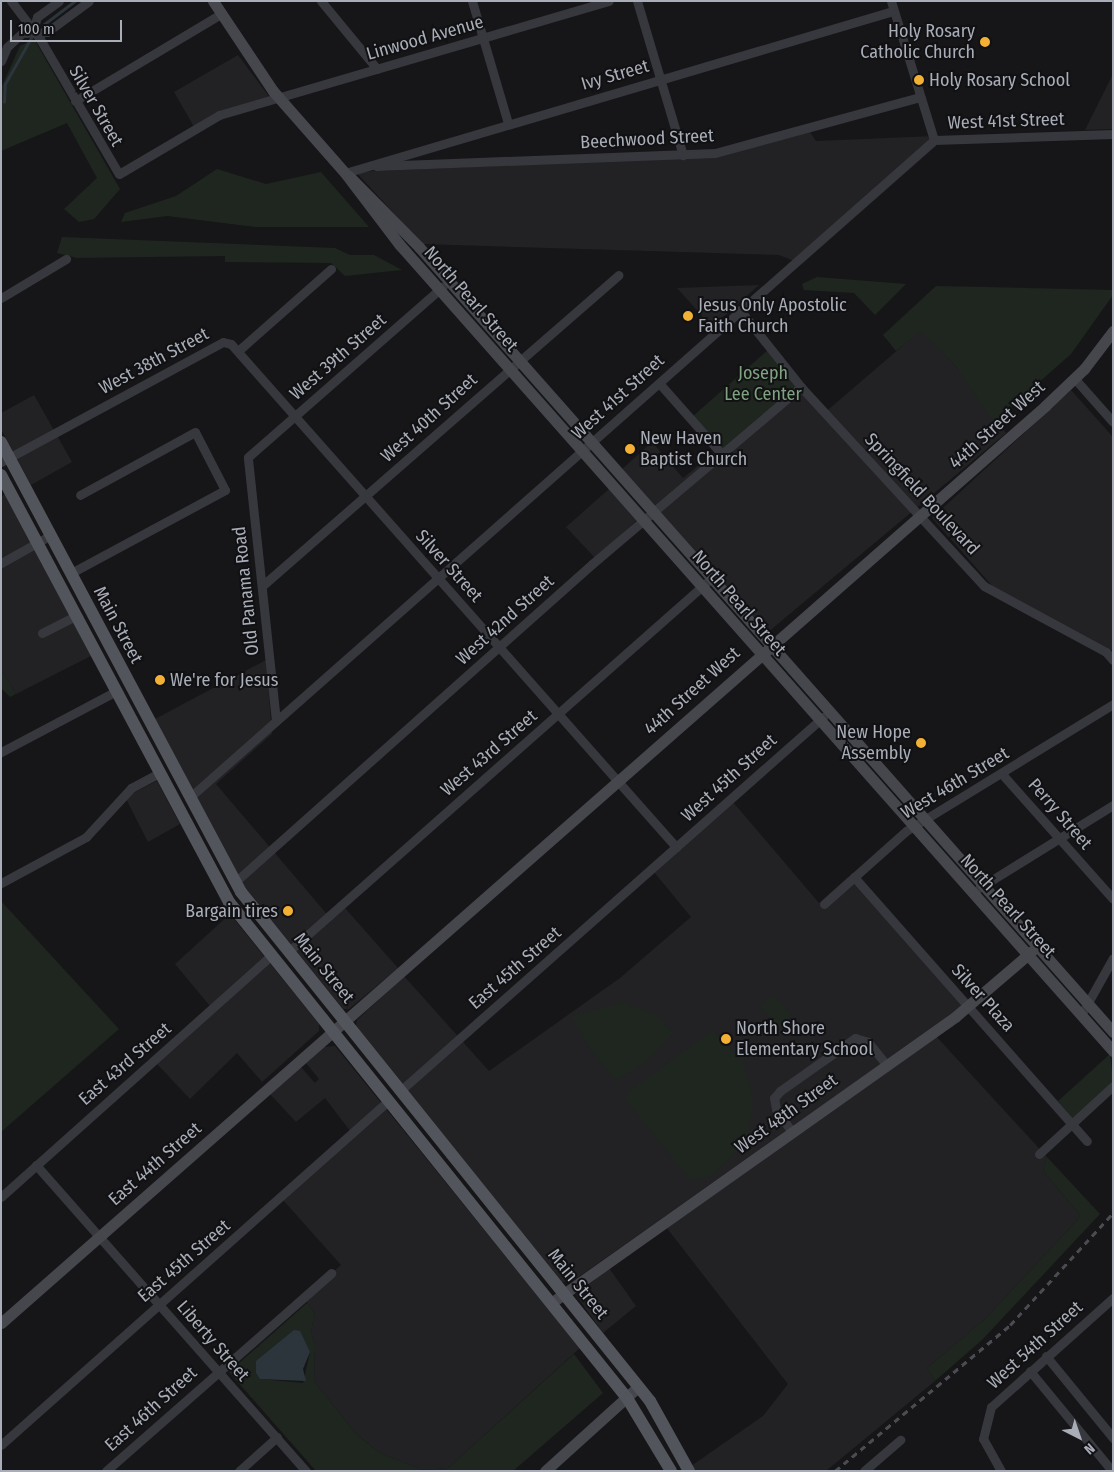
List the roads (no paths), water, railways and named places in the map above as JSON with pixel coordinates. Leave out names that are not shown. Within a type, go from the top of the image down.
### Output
[{"type":"main road","name":"Main Street","points":[[1,442],[6,460],[51,535],[235,882],[288,952],[638,1387],[689,1471]]},
{"type":"main road","name":"Main Street","points":[[1,475],[222,892],[271,956],[627,1398],[671,1471]]},
{"type":"main road","points":[[126,710],[179,792],[190,798]]},
{"type":"street","name":"Silver Street","points":[[11,1],[33,30],[115,172],[122,173]]},
{"type":"street","points":[[33,30],[37,17],[60,1]]},
{"type":"street","points":[[1,61],[7,46],[22,33],[33,30],[47,32],[89,1]]},
{"type":"street","name":"North Pearl Street","points":[[213,1],[278,98],[345,173],[366,188],[1113,1032]]},
{"type":"street","points":[[321,1],[376,69]]},
{"type":"street","points":[[472,1],[508,123]]},
{"type":"street","name":"Linwood Avenue","points":[[122,173],[212,118],[609,1]]},
{"type":"street","points":[[637,1],[683,154]]},
{"type":"street","points":[[892,6],[934,140]]},
{"type":"street","name":"Ivy Street","points":[[345,173],[508,123],[660,80],[892,6]]},
{"type":"street","points":[[75,101],[221,14]]},
{"type":"street","name":"Beechwood Street","points":[[369,166],[683,154],[735,149],[920,97]]},
{"type":"street","name":"West 41st Street","points":[[190,798],[934,140],[1113,134]]},
{"type":"street","name":"North Pearl Street","points":[[345,173],[357,195],[439,290],[1113,1052]]},
{"type":"street","points":[[1,298],[66,260]]},
{"type":"street","points":[[238,351],[331,269]]},
{"type":"street","name":"West 40th Street","points":[[262,586],[618,275]]},
{"type":"street","name":"West 39th Street","points":[[248,457],[449,281]]},
{"type":"street","name":"Springfield Boulevard","points":[[740,310],[801,387],[991,591],[1106,652],[1113,660]]},
{"type":"street","name":"44th Street West","points":[[332,1031],[1075,379],[1113,331]]},
{"type":"street","name":"West 38th Street","points":[[6,460],[223,342],[238,351]]},
{"type":"street","name":"Silver Street","points":[[238,351],[676,847]]},
{"type":"street","points":[[1075,379],[1113,422]]},
{"type":"street","points":[[659,383],[721,453]]},
{"type":"street","name":"West 42nd Street","points":[[235,882],[653,512],[801,387]]},
{"type":"street","points":[[71,573],[226,490],[195,432],[80,494]]},
{"type":"street","name":"Old Panama Road","points":[[248,457],[276,722]]},
{"type":"street","points":[[1,562],[51,535]]},
{"type":"street","name":"West 43rd Street","points":[[288,952],[712,578]]},
{"type":"street","points":[[42,633],[75,616]]},
{"type":"street","points":[[1,752],[116,691]]},
{"type":"street","name":"West 46th Street","points":[[824,904],[914,827],[1113,704]]},
{"type":"street","name":"West 45th Street","points":[[650,870],[829,711]]},
{"type":"street","points":[[1,883],[86,837],[131,788],[159,773]]},
{"type":"street","name":"Perry Street","points":[[1002,774],[1113,899]]},
{"type":"street","points":[[972,892],[1113,805]]},
{"type":"street","name":"East 45th Street","points":[[400,1091],[650,870]]},
{"type":"street","name":"Silver Plaza","points":[[854,877],[1087,1141]]},
{"type":"street","name":"West 48th Street","points":[[551,1304],[969,1006],[1037,947]]},
{"type":"street","name":"East 43rd Street","points":[[1,1196],[271,956]]},
{"type":"street","points":[[1081,1016],[1113,958]]},
{"type":"street","name":"East 44th Street","points":[[1,1323],[332,1031]]},
{"type":"street","points":[[792,1132],[776,1109],[774,1098],[780,1091],[855,1038],[868,1042],[886,1064]]},
{"type":"street","points":[[1039,1154],[1113,1086]]},
{"type":"street","name":"East 45th Street","points":[[1,1444],[388,1102]]},
{"type":"street","name":"Liberty Street","points":[[36,1165],[160,1303],[306,1471]]},
{"type":"street","name":"East 46th Street","points":[[106,1471],[331,1273]]},
{"type":"street","name":"West 54th Street","points":[[1001,1471],[985,1447],[984,1421],[997,1400],[1112,1300]]},
{"type":"street","points":[[1046,1356],[1113,1438]]},
{"type":"street","points":[[1030,1371],[1112,1471]]},
{"type":"street","points":[[545,1471],[638,1387]]},
{"type":"street","points":[[239,1471],[277,1437]]},
{"type":"street","points":[[864,1471],[900,1440]]},
{"type":"waterway","points":[[43,25],[75,1]]},
{"type":"waterway","points":[[4,102],[5,84],[31,38]]},
{"type":"railway","points":[[835,1471],[1010,1325],[1113,1213]]},
{"type":"place","name":"Holy Rosary Catholic Church","points":[[985,42]]},
{"type":"place","name":"Holy Rosary School","points":[[919,80]]},
{"type":"place","name":"Jesus Only Apostolic Faith Church","points":[[688,316]]},
{"type":"place","name":"New Haven Baptist Church","points":[[630,449]]},
{"type":"place","name":"We're for Jesus","points":[[160,680]]},
{"type":"place","name":"New Hope Assembly","points":[[921,743]]},
{"type":"place","name":"Bargain tires","points":[[288,911]]},
{"type":"place","name":"North Shore Elementary School","points":[[726,1039]]},
{"type":"park label","name":"Joseph Lee Center","points":[[763,384]]}]
